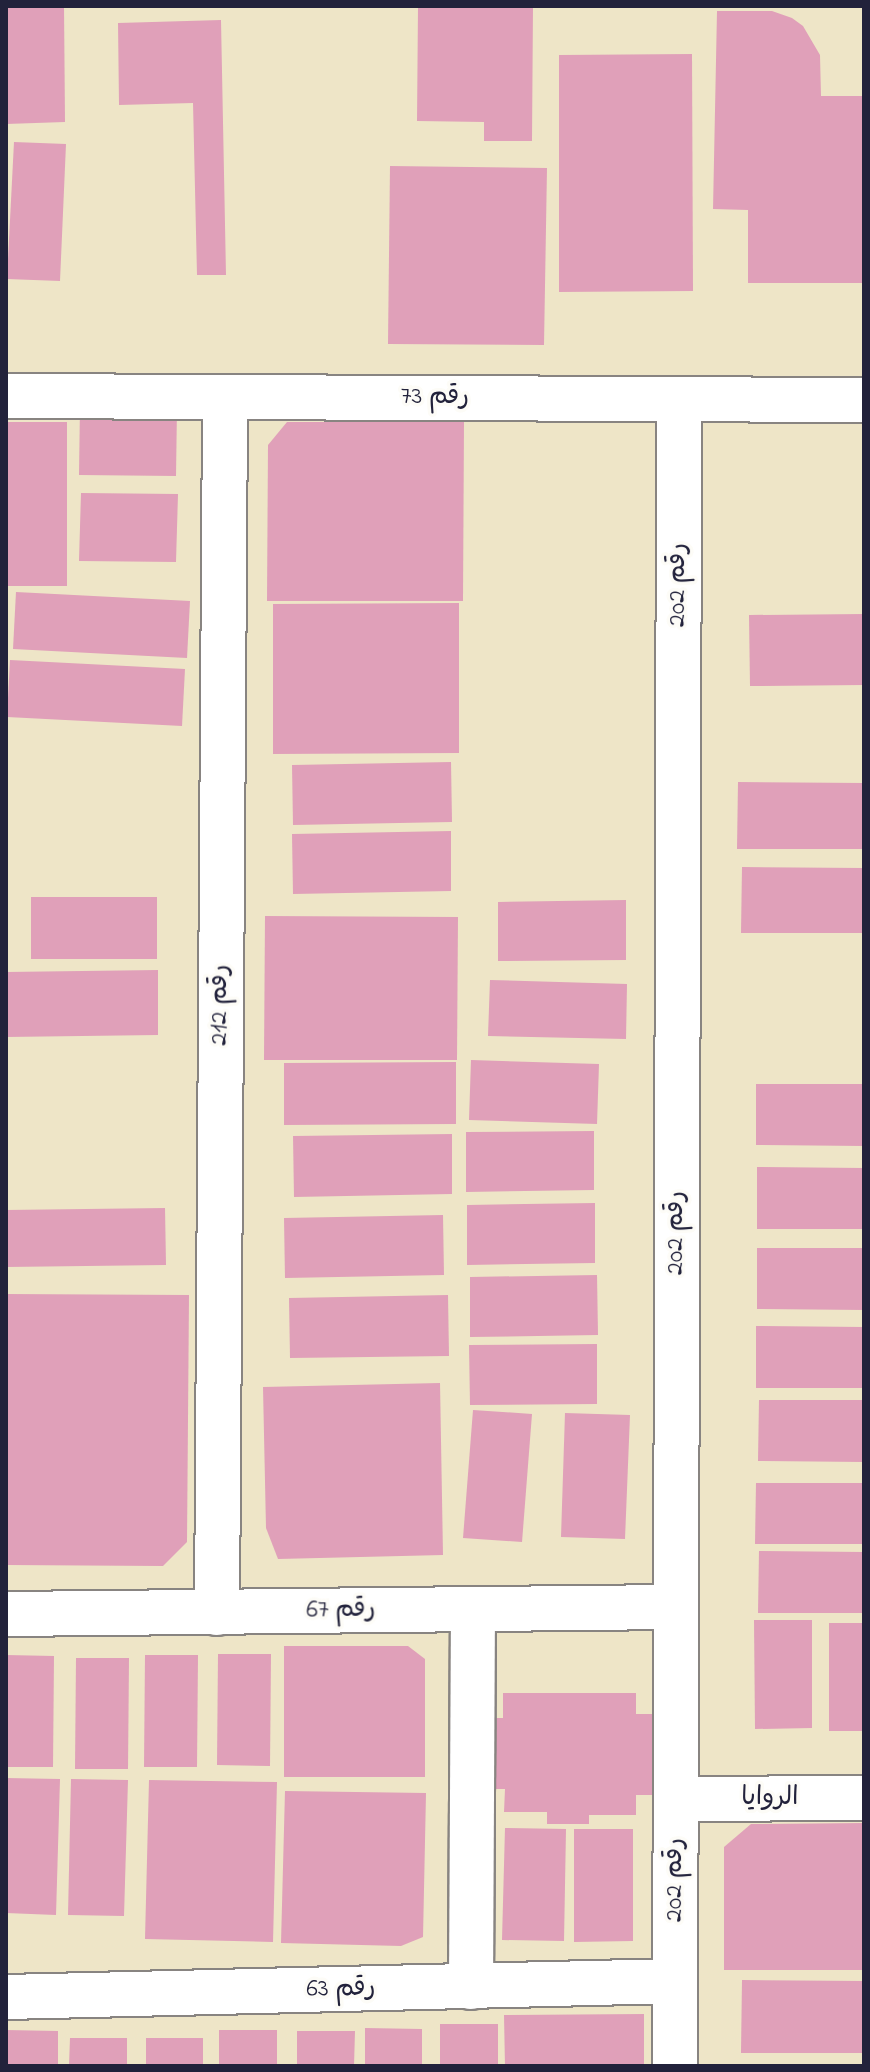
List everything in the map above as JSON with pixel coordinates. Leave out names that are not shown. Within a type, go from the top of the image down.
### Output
[{"type":"street","name":"رقم 73","points":[[6,396],[864,400]]},
{"type":"street","name":"رقم 212","points":[[217,1613],[225,397]]},
{"type":"street","name":"رقم 202","points":[[675,2066],[679,399]]},
{"type":"street","name":"رقم 67","points":[[6,1614],[676,1607]]},
{"type":"street","points":[[471,1987],[473,1609]]},
{"type":"street","name":"الروايا","points":[[676,1799],[864,1798]]},
{"type":"street","name":"رقم 63","points":[[6,1997],[675,1981]]},
{"type":"building","points":[[6,6],[64,6],[65,122],[6,124]]},
{"type":"building","points":[[418,6],[533,6],[532,141],[484,141],[484,122],[417,121]]},
{"type":"building","points":[[717,11],[772,11],[792,18],[803,26],[820,55],[821,96],[864,96],[864,283],[748,283],[748,210],[713,209]]},
{"type":"building","points":[[221,20],[226,275],[197,275],[193,103],[119,105],[118,23]]},
{"type":"building","points":[[692,54],[693,291],[559,292],[559,55]]},
{"type":"building","points":[[14,142],[66,144],[60,281],[7,279]]},
{"type":"building","points":[[390,166],[547,168],[544,345],[388,344]]},
{"type":"building","points":[[80,406],[177,407],[176,476],[79,475]]},
{"type":"building","points":[[6,422],[67,422],[67,586],[6,586]]},
{"type":"building","points":[[287,422],[464,422],[463,601],[267,601],[268,445]]},
{"type":"building","points":[[81,493],[178,494],[176,562],[79,561]]},
{"type":"building","points":[[16,592],[190,601],[187,658],[13,649]]},
{"type":"building","points":[[459,603],[459,753],[273,754],[273,604]]},
{"type":"building","points":[[864,614],[864,685],[750,686],[749,615]]},
{"type":"building","points":[[10,660],[185,669],[182,726],[7,717]]},
{"type":"building","points":[[451,762],[452,822],[293,825],[292,765]]},
{"type":"building","points":[[738,782],[864,783],[864,849],[737,849]]},
{"type":"building","points":[[451,831],[451,891],[293,894],[292,834]]},
{"type":"building","points":[[742,867],[864,868],[864,933],[741,933]]},
{"type":"building","points":[[31,897],[157,897],[157,959],[31,959]]},
{"type":"building","points":[[626,900],[626,960],[498,961],[498,902]]},
{"type":"building","points":[[265,916],[458,917],[457,1060],[264,1060]]},
{"type":"building","points":[[158,970],[158,1035],[6,1037],[6,972]]},
{"type":"building","points":[[490,980],[627,984],[626,1039],[488,1036]]},
{"type":"building","points":[[471,1060],[599,1064],[597,1124],[469,1120]]},
{"type":"building","points":[[456,1062],[456,1124],[284,1125],[284,1063]]},
{"type":"building","points":[[756,1084],[864,1084],[864,1146],[756,1145]]},
{"type":"building","points":[[594,1131],[594,1190],[466,1192],[466,1132]]},
{"type":"building","points":[[452,1134],[452,1194],[294,1197],[293,1136]]},
{"type":"building","points":[[757,1167],[864,1168],[864,1229],[757,1229]]},
{"type":"building","points":[[595,1203],[595,1263],[467,1265],[467,1205]]},
{"type":"building","points":[[165,1208],[166,1265],[6,1267],[6,1210]]},
{"type":"building","points":[[443,1215],[444,1275],[285,1278],[284,1218]]},
{"type":"building","points":[[757,1248],[864,1248],[864,1310],[757,1309]]},
{"type":"building","points":[[597,1275],[598,1335],[470,1337],[470,1277]]},
{"type":"building","points":[[6,1294],[189,1295],[187,1542],[163,1566],[6,1565]]},
{"type":"building","points":[[448,1295],[449,1356],[290,1358],[289,1298]]},
{"type":"building","points":[[756,1326],[864,1327],[864,1388],[756,1388]]},
{"type":"building","points":[[597,1344],[597,1404],[470,1405],[469,1345]]},
{"type":"building","points":[[440,1383],[443,1555],[278,1559],[266,1528],[263,1387]]},
{"type":"building","points":[[759,1400],[864,1400],[864,1462],[758,1461]]},
{"type":"building","points":[[473,1410],[532,1414],[522,1542],[463,1538]]},
{"type":"building","points":[[565,1413],[630,1415],[625,1539],[561,1537]]},
{"type":"building","points":[[756,1483],[864,1483],[864,1544],[755,1544]]},
{"type":"building","points":[[759,1551],[864,1552],[864,1613],[758,1613]]},
{"type":"building","points":[[754,1620],[812,1620],[812,1728],[755,1729]]},
{"type":"building","points":[[829,1623],[864,1623],[864,1731],[829,1731]]},
{"type":"building","points":[[284,1646],[408,1646],[425,1659],[425,1777],[284,1777]]},
{"type":"building","points":[[218,1654],[271,1654],[270,1766],[217,1765]]},
{"type":"building","points":[[6,1655],[54,1656],[53,1767],[6,1767]]},
{"type":"building","points":[[145,1655],[198,1655],[197,1767],[144,1767]]},
{"type":"building","points":[[76,1658],[129,1658],[128,1769],[75,1769]]},
{"type":"building","points":[[503,1693],[636,1693],[636,1714],[654,1714],[653,1795],[636,1795],[636,1815],[589,1815],[589,1824],[547,1824],[547,1812],[504,1812],[505,1789],[483,1789],[484,1718],[503,1718]]},
{"type":"building","points":[[6,1778],[60,1779],[56,1915],[6,1913]]},
{"type":"building","points":[[71,1779],[128,1780],[124,1916],[68,1915]]},
{"type":"building","points":[[149,1780],[277,1782],[273,1942],[145,1939]]},
{"type":"building","points":[[285,1791],[426,1793],[423,1937],[401,1946],[281,1943]]},
{"type":"building","points":[[864,1823],[864,1970],[724,1970],[724,1847],[751,1824]]},
{"type":"building","points":[[505,1828],[566,1829],[564,1941],[502,1940]]},
{"type":"building","points":[[574,1829],[633,1829],[633,1941],[574,1942]]},
{"type":"building","points":[[742,1980],[864,1981],[864,2053],[741,2053]]},
{"type":"building","points":[[644,2014],[644,2066],[505,2066],[504,2015]]},
{"type":"building","points":[[440,2024],[498,2024],[498,2066],[440,2066]]},
{"type":"building","points":[[365,2028],[422,2029],[422,2066],[365,2066]]},
{"type":"building","points":[[6,2030],[58,2031],[58,2066],[6,2066]]},
{"type":"building","points":[[219,2030],[277,2030],[277,2066],[219,2066]]},
{"type":"building","points":[[297,2031],[355,2031],[354,2066],[297,2066]]},
{"type":"building","points":[[70,2038],[127,2038],[127,2066],[69,2066]]},
{"type":"building","points":[[146,2038],[203,2038],[203,2066],[146,2066]]}]
